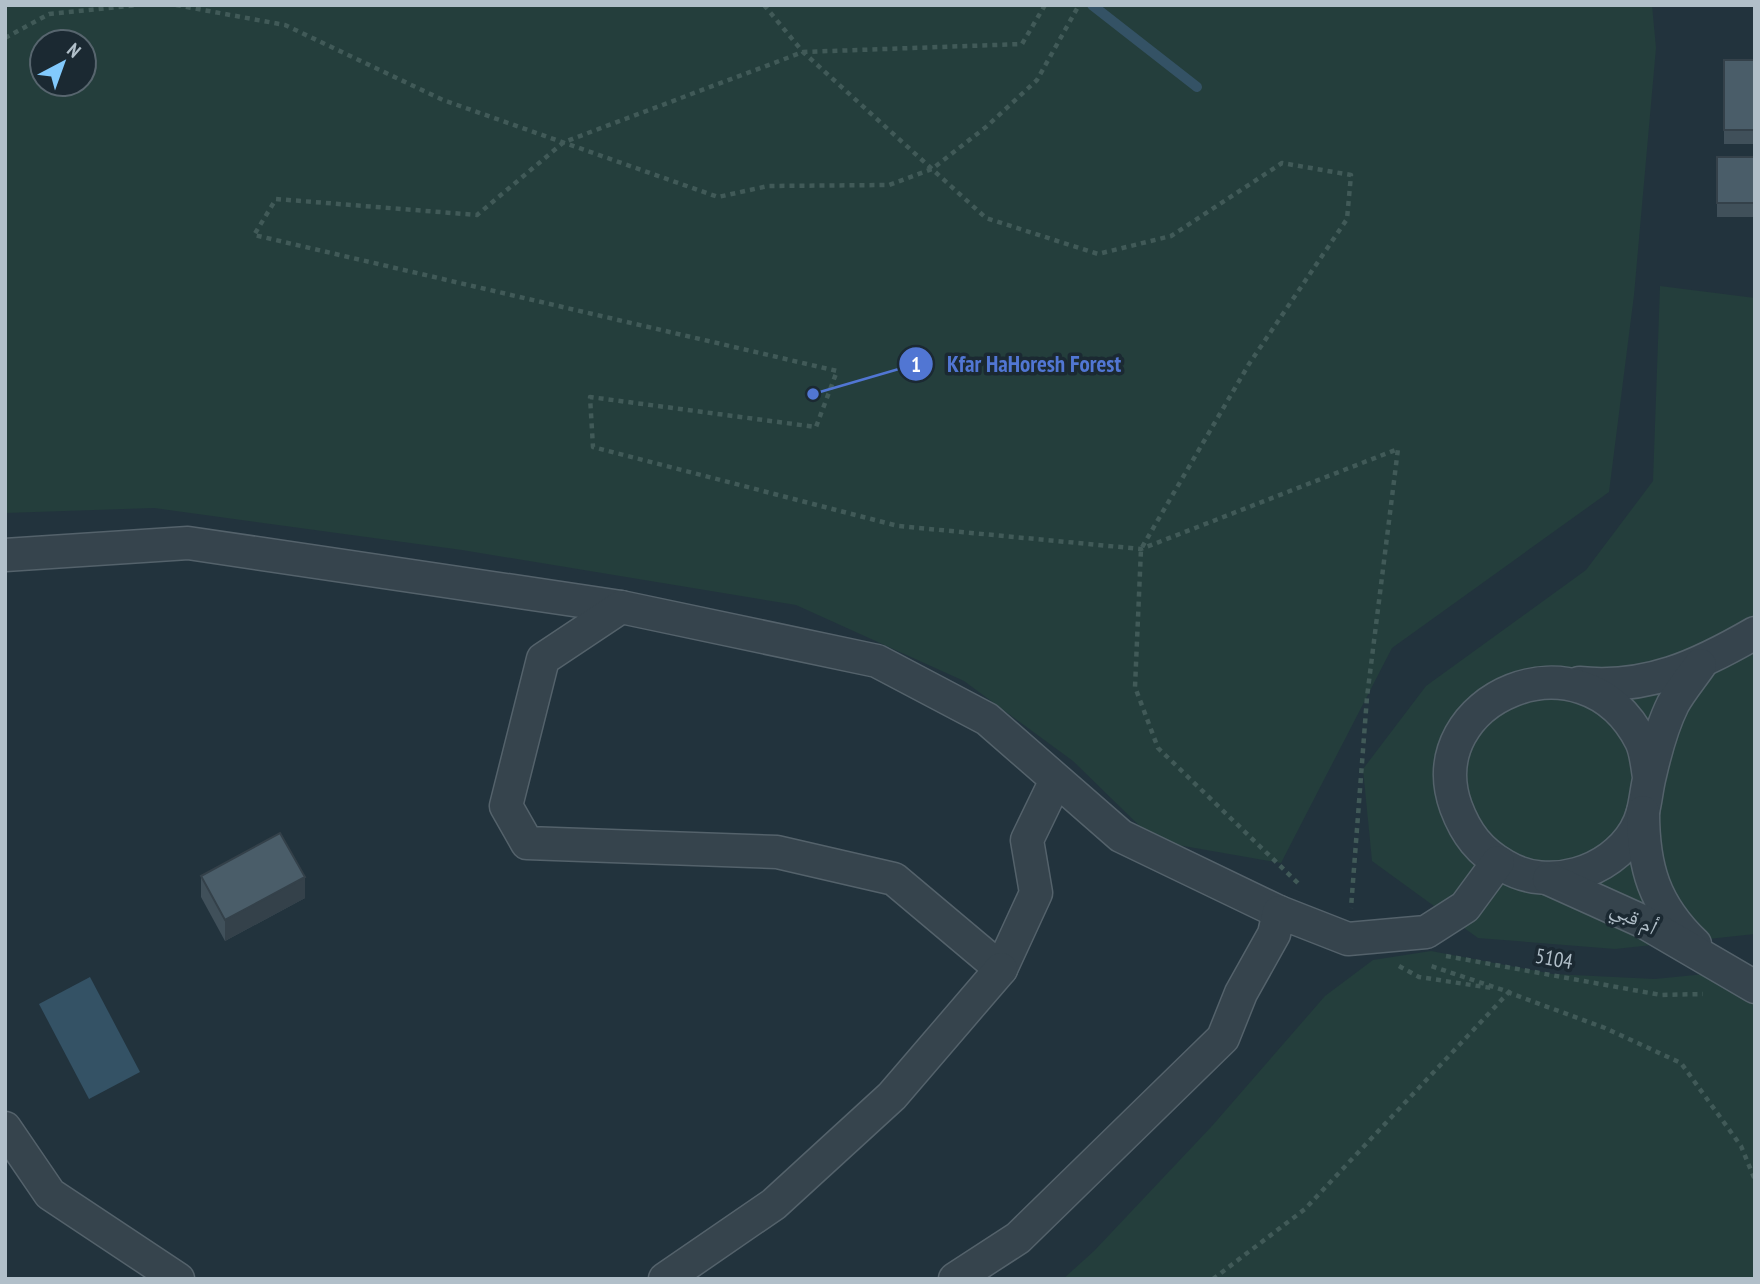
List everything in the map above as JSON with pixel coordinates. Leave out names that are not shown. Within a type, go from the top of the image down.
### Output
[{"type":"street","points":[[5,555],[188,543],[621,607],[877,661],[987,719],[1121,836],[1279,912],[1348,939],[1426,932],[1465,907],[1498,862]]},
{"type":"street","points":[[621,607],[543,659],[506,806],[527,844],[777,852],[894,879],[1000,969]]},
{"type":"street","points":[[1564,682],[1597,692],[1624,714],[1642,743],[1649,777],[1648,799],[1636,831],[1613,857],[1583,873],[1549,879],[1515,872],[1498,862],[1485,854],[1464,828],[1452,795],[1452,761],[1462,734],[1483,706],[1512,688],[1546,681],[1564,682],[1606,686],[1648,680],[1700,665],[1755,633]]},
{"type":"street","points":[[1649,777],[1672,705],[1700,665]]},
{"type":"street","points":[[665,1279],[774,1205],[882,1105],[1000,969],[1036,893],[1027,839],[1056,780]]},
{"type":"street","name":"أم قبي","points":[[1643,811],[1643,853],[1655,887],[1676,926],[1716,979]]},
{"type":"street","name":"أم قبي","points":[[1549,879],[1642,921],[1716,979],[1755,987]]},
{"type":"street","points":[[955,1279],[1018,1238],[1223,1038],[1241,993],[1274,934],[1279,912]]},
{"type":"street","points":[[5,1128],[50,1195],[178,1279]]},
{"type":"path","points":[[5,38],[50,14],[138,5]]},
{"type":"path","points":[[176,5],[285,25],[443,100],[718,197],[768,186],[889,185],[932,169],[986,127],[1037,80],[1079,5]]},
{"type":"path","points":[[764,5],[803,52],[986,218],[1098,254],[1171,236],[1282,163],[1351,175],[1347,219],[1249,364],[1141,549],[1135,687],[1158,748],[1281,863],[1307,891]]},
{"type":"path","points":[[1045,5],[1023,44],[803,52],[564,142],[477,215],[276,199],[254,235],[837,371],[816,427],[590,397],[593,447],[898,526],[1141,549],[1398,449],[1367,697],[1348,939]]},
{"type":"path","name":"5104","points":[[1444,956],[1661,995],[1716,979]]},
{"type":"path","points":[[1423,963],[1605,1028],[1681,1063],[1741,1146],[1755,1180]]},
{"type":"path","points":[[1396,964],[1419,977],[1509,992]]},
{"type":"path","points":[[1213,1279],[1305,1209],[1509,992]]},
{"type":"green space","points":[[5,5],[1652,5],[1656,48],[1634,295],[1609,492],[1392,648],[1281,863],[1155,841],[1073,761],[964,681],[796,605],[462,550],[154,508],[5,513]]},
{"type":"green space","points":[[1660,286],[1755,298],[1755,934],[1615,949],[1478,938],[1372,861],[1363,769],[1426,686],[1586,570],[1653,481]]},
{"type":"green space","points":[[1431,951],[1553,974],[1655,979],[1755,969],[1755,1279],[1063,1279],[1094,1251],[1212,1126],[1325,996],[1373,960]]},
{"type":"water","points":[[90,977],[140,1072],[89,1099],[39,1004]]},
{"type":"building","points":[[1724,60],[1755,60],[1755,130],[1724,130]]},
{"type":"building","points":[[1717,157],[1755,157],[1755,203],[1717,203]]},
{"type":"building","points":[[280,833],[305,877],[225,920],[201,876]]},
{"type":"waterway","points":[[1092,5],[1197,87]]},
{"type":"place","name":"Kfar HaHoresh Forest","points":[[813,394]]}]
